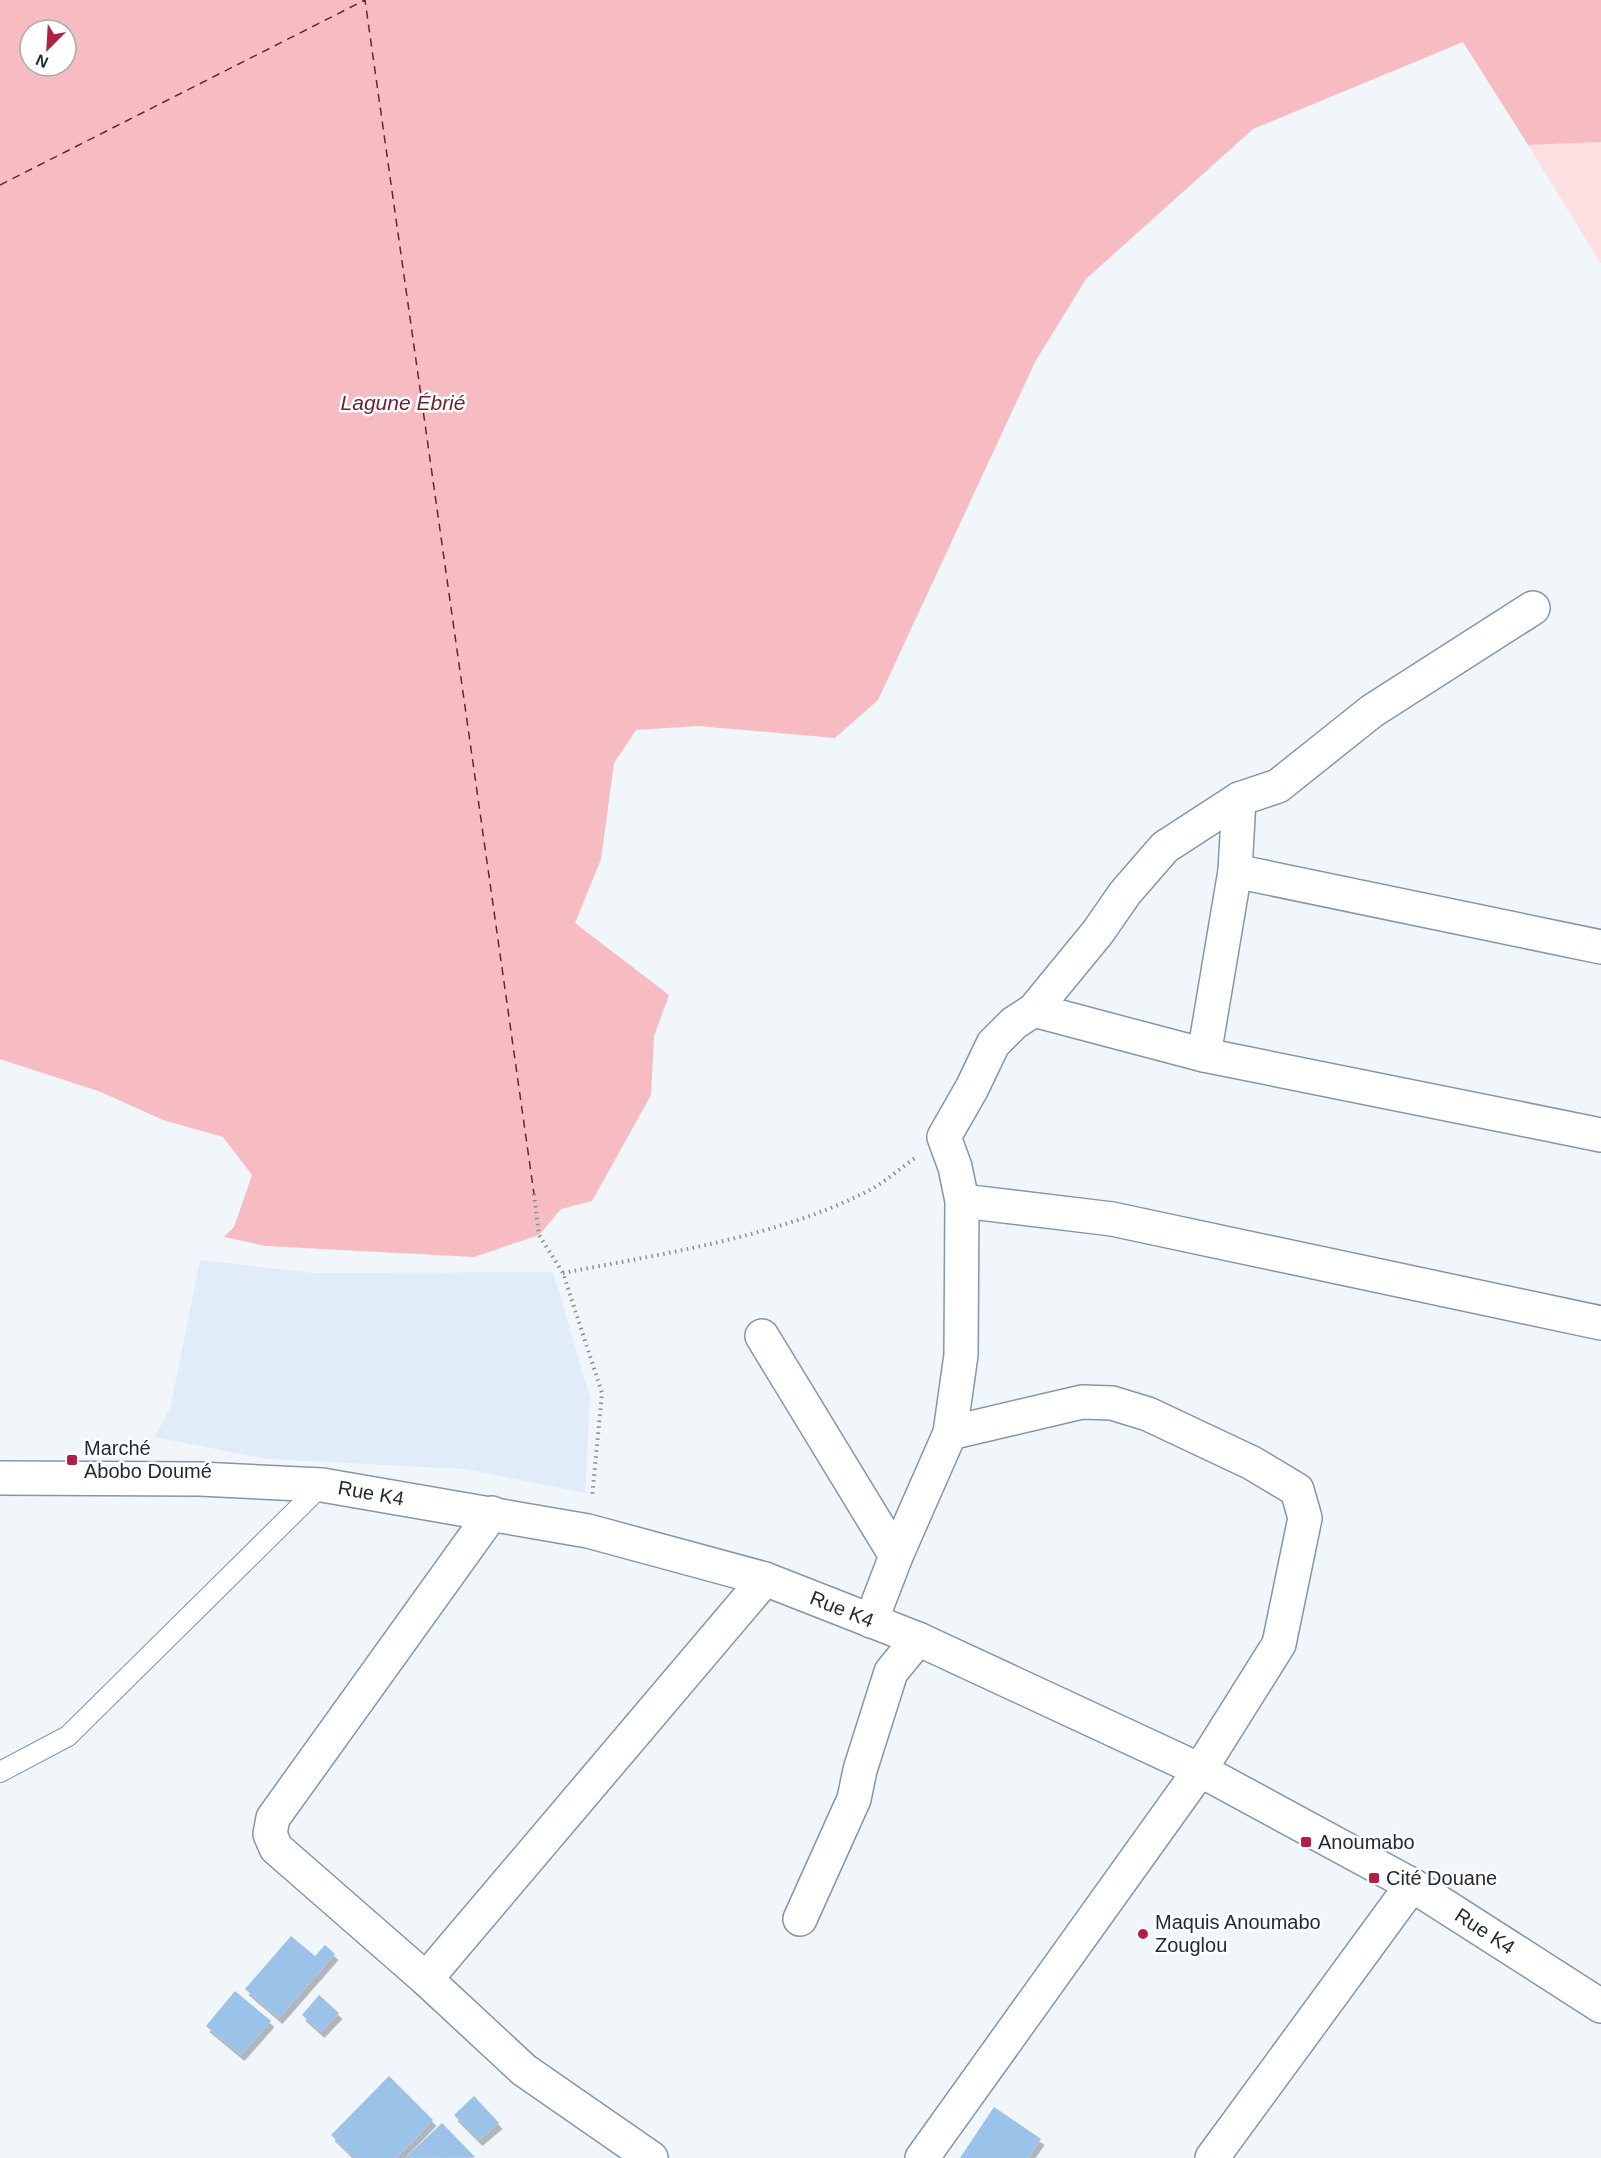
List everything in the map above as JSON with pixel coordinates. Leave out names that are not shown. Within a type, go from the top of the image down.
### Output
[{"type":"street","points":[[871,1621],[896,1556],[950,1433],[961,1354],[962,1201],[955,1167],[944,1137],[972,1088],[993,1044],[1014,1023],[1034,1010],[1098,932],[1125,893],[1165,848],[1239,799],[1278,786],[1372,711],[1533,608]]},
{"type":"street","points":[[1204,1055],[1235,871],[1239,799]]},
{"type":"street","points":[[1235,871],[1601,947]]},
{"type":"street","points":[[1034,1010],[1204,1055],[1601,1135]]},
{"type":"street","points":[[962,1201],[1112,1220],[1601,1323]]},
{"type":"street","points":[[762,1336],[896,1556]]},
{"type":"street","points":[[922,2158],[1200,1770],[1279,1644],[1305,1518],[1298,1490],[1252,1463],[1148,1414],[1112,1403],[1082,1402],[950,1433]]},
{"type":"street","name":"Rue K4","points":[[0,1478],[200,1479],[322,1485],[588,1531],[765,1579],[918,1639],[1200,1770],[1412,1885],[1601,2006]]},
{"type":"street","points":[[492,1513],[273,1818],[270,1834],[276,1848],[426,1979],[524,2070],[651,2158]]},
{"type":"street","points":[[426,1979],[765,1579]]},
{"type":"street","points":[[800,1919],[854,1799],[860,1770],[891,1672],[918,1639]]},
{"type":"street","points":[[1212,2158],[1412,1885]]},
{"type":"lane","points":[[0,1772],[68,1736],[322,1485]]},
{"type":"path","points":[[563,1273],[658,1255],[795,1222],[868,1192],[944,1137]]},
{"type":"path","points":[[534,1194],[539,1235],[563,1273],[602,1393],[588,1531]]},
{"type":"shaded area","points":[[1601,142],[1601,264],[1528,145]]},
{"type":"shaded area","points":[[200,1260],[314,1273],[553,1272],[590,1397],[585,1493],[464,1469],[267,1459],[154,1437],[170,1409]]},
{"type":"water","name":"Lagune Ébrié","points":[[0,0],[1601,0],[1601,142],[1528,145],[1463,42],[1253,129],[1086,279],[1035,362],[878,700],[835,738],[698,726],[636,730],[614,763],[601,859],[575,923],[669,995],[654,1036],[651,1095],[592,1201],[561,1209],[539,1235],[474,1257],[266,1246],[224,1237],[234,1227],[252,1175],[223,1137],[163,1120],[101,1092],[0,1059]]},
{"type":"building","points":[[291,1936],[315,1956],[325,1945],[335,1954],[279,2018],[245,1989]]},
{"type":"building","points":[[235,1991],[271,2021],[241,2055],[206,2026]]},
{"type":"building","points":[[319,1995],[339,2013],[321,2032],[302,2015]]},
{"type":"building","points":[[389,2076],[433,2120],[396,2158],[355,2158],[331,2135]]},
{"type":"building","points":[[474,2096],[499,2123],[479,2140],[454,2115]]},
{"type":"building","points":[[994,2107],[1041,2139],[1028,2158],[960,2158]]},
{"type":"building","points":[[442,2123],[475,2157],[405,2158]]},
{"type":"ferry route","points":[[0,185],[365,0],[534,1194]]},
{"type":"place","name":"Marché Abobo Doumé","points":[[72,1460]]},
{"type":"place","name":"Anoumabo","points":[[1306,1842]]},
{"type":"place","name":"Cité Douane","points":[[1374,1878]]},
{"type":"place","name":"Maquis Anoumabo Zouglou","points":[[1143,1934]]}]
